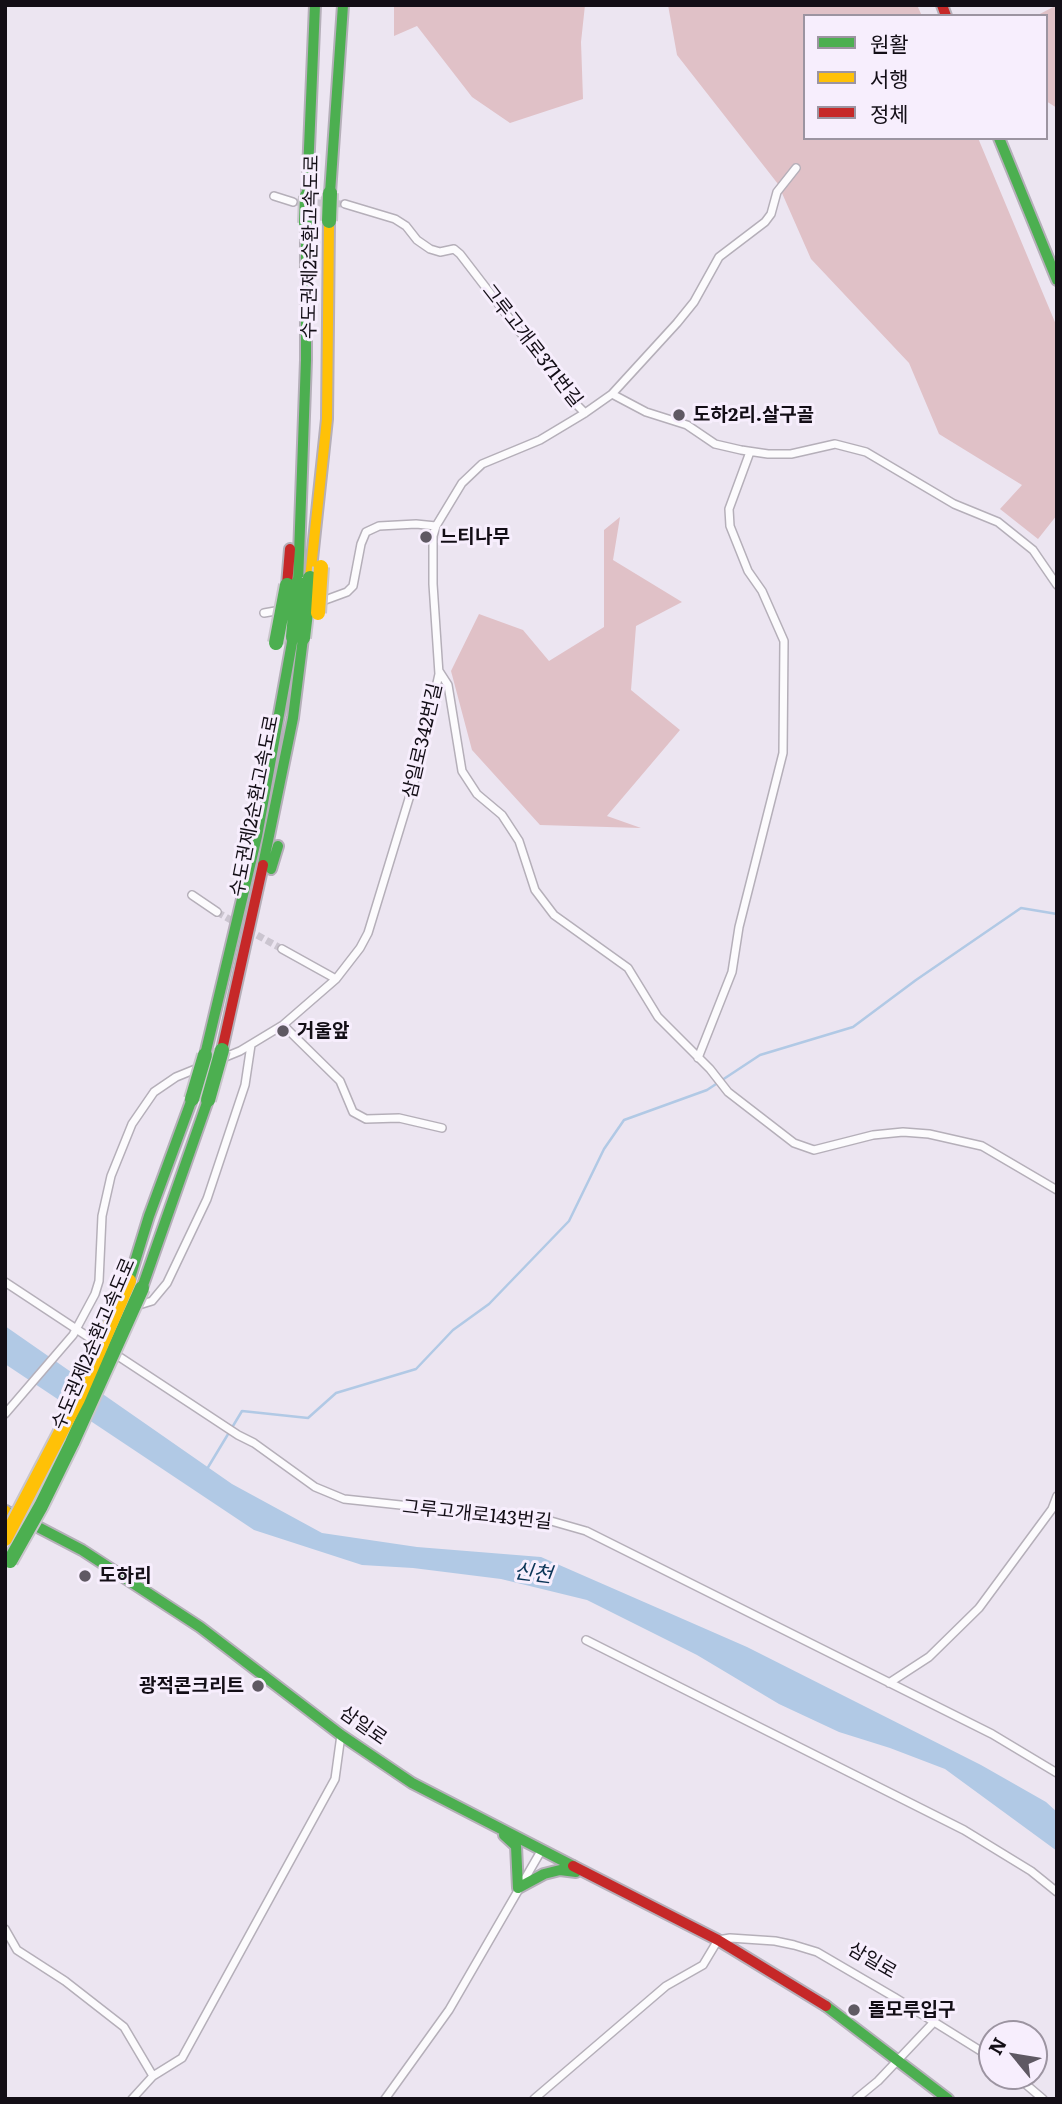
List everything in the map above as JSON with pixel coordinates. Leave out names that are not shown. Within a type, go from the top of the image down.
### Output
[{"type":"main road","name":"수도권제2순환고속도로","points":[[8,1564],[72,1443],[208,1100],[237,989],[293,718],[306,360],[306,223],[300,199],[315,5]]},
{"type":"main road","name":"수도권제2순환고속도로","points":[[298,582],[327,419],[330,193],[343,5]]},
{"type":"main road","points":[[999,140],[1057,280]]},
{"type":"main road","points":[[318,613],[327,419]]},
{"type":"main road","points":[[276,643],[298,582]]},
{"type":"main road","name":"수도권제2순환고속도로","points":[[5,1539],[135,1285],[149,1216],[192,1099],[237,929],[298,638]]},
{"type":"main road","points":[[237,929],[258,802]]},
{"type":"main road","points":[[237,989],[278,846]]},
{"type":"main road","name":"삼일로","points":[[6,1511],[82,1550],[191,1620],[341,1735],[412,1783],[718,1940],[832,2009],[948,2099]]},
{"type":"main road","points":[[491,1824],[516,1846],[518,1888],[544,1874],[560,1870],[584,1872]]},
{"type":"street","points":[[612,394],[694,302],[719,257],[765,222],[771,214],[777,192],[796,168]]},
{"type":"street","points":[[274,196],[300,199]]},
{"type":"street","name":"그루고개로371번길","points":[[345,204],[395,219],[430,249],[440,252],[454,249],[460,254],[572,401],[585,413],[612,394],[646,412],[687,425],[715,443],[750,452],[790,454],[835,444],[866,452],[954,504],[998,523],[1033,550],[1057,585]]},
{"type":"street","name":"삼일로342번길","points":[[8,1411],[75,1331],[100,1281],[105,1196],[132,1124],[154,1092],[176,1077],[251,1045],[283,1025],[336,979],[360,948],[380,899],[418,769],[438,670],[433,565],[433,536],[436,526],[462,483],[482,464],[540,440],[585,413]]},
{"type":"street","points":[[698,1058],[732,972],[739,927],[783,753],[784,641],[762,591],[748,571],[730,526],[729,509],[750,452]]},
{"type":"street","points":[[264,613],[323,602],[347,592],[353,586],[366,531],[379,526],[436,526]]},
{"type":"street","points":[[438,670],[448,685],[462,771],[477,794],[502,815],[519,841],[535,890],[554,915],[628,968],[658,1017],[710,1069],[728,1092],[793,1143],[814,1150],[873,1135],[903,1132],[929,1134],[982,1146],[1057,1190]]},
{"type":"street","points":[[192,895],[217,912]]},
{"type":"street","points":[[282,950],[336,979]]},
{"type":"street","points":[[283,1025],[340,1081],[353,1112],[366,1119],[399,1118],[442,1128]]},
{"type":"street","points":[[139,1305],[152,1301],[167,1283],[207,1199],[245,1085],[251,1045]]},
{"type":"street","name":"그루고개로143번길","points":[[5,1282],[75,1331],[254,1443],[315,1487],[344,1499],[551,1521],[586,1531],[992,1734],[1057,1773]]},
{"type":"street","points":[[889,1683],[929,1657],[979,1608],[1052,1509],[1057,1496]]},
{"type":"street","points":[[586,1640],[964,1830],[1031,1871],[1057,1892]]},
{"type":"street","points":[[132,2099],[153,2077],[182,2058],[335,1779],[341,1735]]},
{"type":"street","points":[[385,2099],[449,2011],[541,1851]]},
{"type":"street","points":[[5,1929],[17,1950],[65,1981],[124,2028],[153,2077]]},
{"type":"street","points":[[534,2099],[666,1986],[703,1965],[718,1940]]},
{"type":"street","name":"삼일로","points":[[718,1940],[760,1940],[805,1948],[840,1964],[978,2050]]},
{"type":"street","points":[[856,2099],[878,2081],[933,2023]]},
{"type":"shaded area","points":[[394,5],[585,5],[581,42],[583,99],[510,123],[472,97],[417,26],[394,36]]},
{"type":"shaded area","points":[[668,5],[917,5],[921,14],[803,14],[803,140],[979,140],[1057,327],[1057,515],[1038,539],[1000,509],[1022,485],[939,434],[909,363],[811,259],[778,184],[677,55]]},
{"type":"shaded area","points":[[1057,5],[1057,108],[1048,102],[1048,14],[1040,14]]},
{"type":"shaded area","points":[[620,517],[613,560],[682,602],[636,626],[631,690],[680,730],[607,816],[641,828],[540,825],[472,750],[451,671],[479,614],[523,630],[549,661],[604,627],[604,530]]},
{"type":"water","name":"신천","points":[[5,1326],[232,1484],[322,1533],[417,1547],[541,1557],[747,1647],[981,1765],[1046,1802],[1057,1812],[1057,1851],[945,1769],[839,1732],[779,1704],[697,1655],[587,1600],[501,1579],[413,1568],[362,1565],[254,1530],[5,1364]]},
{"type":"waterway","points":[[207,1469],[242,1411],[308,1418],[336,1393],[416,1369],[453,1330],[489,1304],[569,1221],[604,1149],[624,1120],[707,1090],[760,1055],[853,1027],[1021,908],[1057,914]]},
{"type":"tunnel","points":[[293,202],[345,204]]},
{"type":"tunnel","points":[[217,912],[238,924]]},
{"type":"tunnel","points":[[248,930],[282,949]]},
{"type":"traffic: fast","points":[[307,196],[315,5]]},
{"type":"traffic: fast","points":[[330,193],[343,5]]},
{"type":"traffic: fast","points":[[1000,140],[1057,280]]},
{"type":"traffic: fast","points":[[329,221],[330,193]]},
{"type":"traffic: fast","points":[[306,223],[307,196]]},
{"type":"traffic: fast","points":[[298,583],[306,360],[306,223]]},
{"type":"traffic: fast","points":[[303,638],[310,578]]},
{"type":"traffic: fast","points":[[293,637],[298,583]]},
{"type":"traffic: fast","points":[[276,643],[287,585]]},
{"type":"traffic: fast","points":[[205,1055],[257,836],[293,637]]},
{"type":"traffic: fast","points":[[263,865],[293,718],[303,638]]},
{"type":"traffic: fast","points":[[271,869],[278,846]]},
{"type":"traffic: fast","points":[[208,1100],[222,1050]]},
{"type":"traffic: fast","points":[[192,1099],[205,1055]]},
{"type":"traffic: fast","points":[[129,1281],[149,1216],[192,1099]]},
{"type":"traffic: fast","points":[[142,1288],[208,1100]]},
{"type":"traffic: fast","points":[[10,1561],[72,1443],[142,1288]]},
{"type":"traffic: fast","points":[[11,1513],[82,1550],[200,1627],[341,1735],[412,1783],[573,1866]]},
{"type":"traffic: fast","points":[[504,1835],[516,1846],[518,1888],[544,1874],[560,1870],[576,1872]]},
{"type":"traffic: fast","points":[[826,2006],[948,2099]]},
{"type":"traffic: slow","points":[[310,578],[327,419],[329,221]]},
{"type":"traffic: slow","points":[[318,613],[321,567]]},
{"type":"traffic: slow","points":[[5,1539],[78,1399],[129,1281]]},
{"type":"traffic: jam","points":[[942,5],[945,14]]},
{"type":"traffic: jam","points":[[287,585],[290,549]]},
{"type":"traffic: jam","points":[[222,1050],[263,865]]},
{"type":"traffic: jam","points":[[573,1866],[718,1940],[826,2006]]},
{"type":"place","name":"도하2리.살구골","points":[[679,415]]},
{"type":"place","name":"느티나무","points":[[426,537]]},
{"type":"place","name":"거울앞","points":[[283,1031]]},
{"type":"place","name":"도하리","points":[[85,1576]]},
{"type":"place","name":"광적콘크리트","points":[[258,1686]]},
{"type":"place","name":"돌모루입구","points":[[854,2010]]}]
